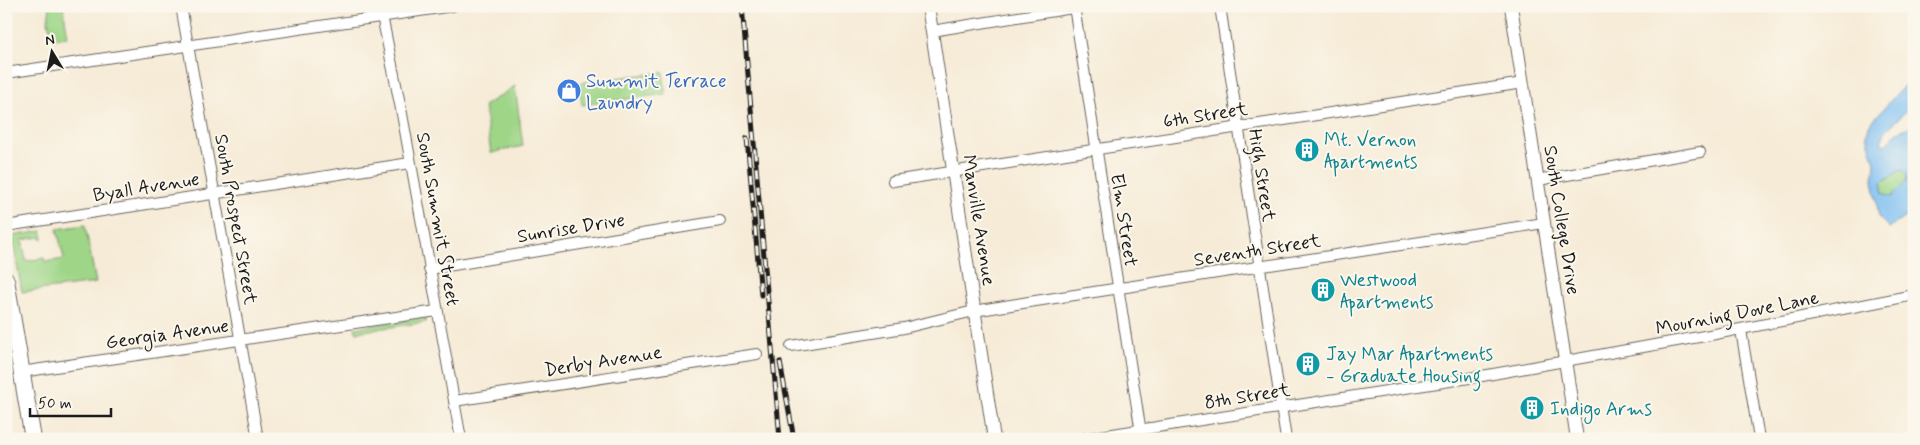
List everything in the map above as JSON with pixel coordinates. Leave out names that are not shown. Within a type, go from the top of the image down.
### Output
[{"type":"main road","points":[[6,280],[9,321],[21,372],[33,439]]},
{"type":"street","name":"South Prospect Street","points":[[181,6],[258,439]]},
{"type":"street","name":"South Summit Street","points":[[380,6],[461,439]]},
{"type":"street","points":[[6,73],[454,6]]},
{"type":"street","name":"Manville Avenue","points":[[928,6],[994,439]]},
{"type":"street","name":"High Street","points":[[1220,6],[1286,439]]},
{"type":"street","name":"South College Drive","points":[[1511,6],[1578,439]]},
{"type":"street","points":[[932,31],[1078,7]]},
{"type":"street","name":"Elm Street","points":[[1078,7],[1097,148],[1141,434]]},
{"type":"street","name":"6th Street","points":[[893,180],[1522,83]]},
{"type":"street","points":[[1538,180],[1700,152]]},
{"type":"street","name":"Byall Avenue","points":[[6,226],[410,163]]},
{"type":"street","name":"Sunrise Drive","points":[[429,269],[720,221]]},
{"type":"street","name":"Seventh Street","points":[[974,311],[1544,223]]},
{"type":"street","name":"Mourning Dove Lane","points":[[1565,361],[1741,330],[1914,295]]},
{"type":"street","name":"Georgia Avenue","points":[[21,372],[437,311]]},
{"type":"street","points":[[792,346],[904,328],[974,311]]},
{"type":"street","points":[[1741,330],[1759,439]]},
{"type":"street","name":"Derby Avenue","points":[[454,401],[757,354]]},
{"type":"street","name":"8th Street","points":[[1081,439],[1141,434],[1281,407],[1482,376],[1565,361]]},
{"type":"green space","points":[[50,6],[63,6],[68,37],[52,39],[48,21]]},
{"type":"green space","points":[[663,72],[666,94],[582,105],[579,83]]},
{"type":"green space","points":[[515,86],[523,146],[491,153],[484,106]]},
{"type":"green space","points":[[1902,170],[1907,176],[1906,182],[1891,197],[1883,193],[1881,182]]},
{"type":"green space","points":[[85,225],[96,283],[22,292],[12,236],[42,231],[43,239],[40,237],[22,240],[26,261],[44,258],[45,262],[64,259],[57,229]]},
{"type":"green space","points":[[425,317],[426,322],[356,332],[355,328]]},
{"type":"water","points":[[1909,80],[1914,85],[1914,103],[1885,132],[1881,143],[1886,145],[1898,132],[1914,126],[1914,211],[1889,228],[1879,218],[1873,180],[1875,163],[1867,135],[1869,125]],"holes":[[[1902,170],[1907,176],[1906,182],[1891,197],[1883,193],[1881,182]]]},
{"type":"railway","points":[[742,6],[780,439]]},
{"type":"railway","points":[[747,138],[761,295]]},
{"type":"railway","points":[[780,362],[794,439]]},
{"type":"place","name":"Summit Terrace Laundry","points":[[569,91]]},
{"type":"place","name":"Mt. Vernon Apartments","points":[[1307,150]]},
{"type":"place","name":"Westwood Apartments","points":[[1323,290]]},
{"type":"place","name":"Jay Mar Apartments - Graduate Housing","points":[[1308,364]]},
{"type":"place","name":"Indigo Arms","points":[[1532,408]]}]
